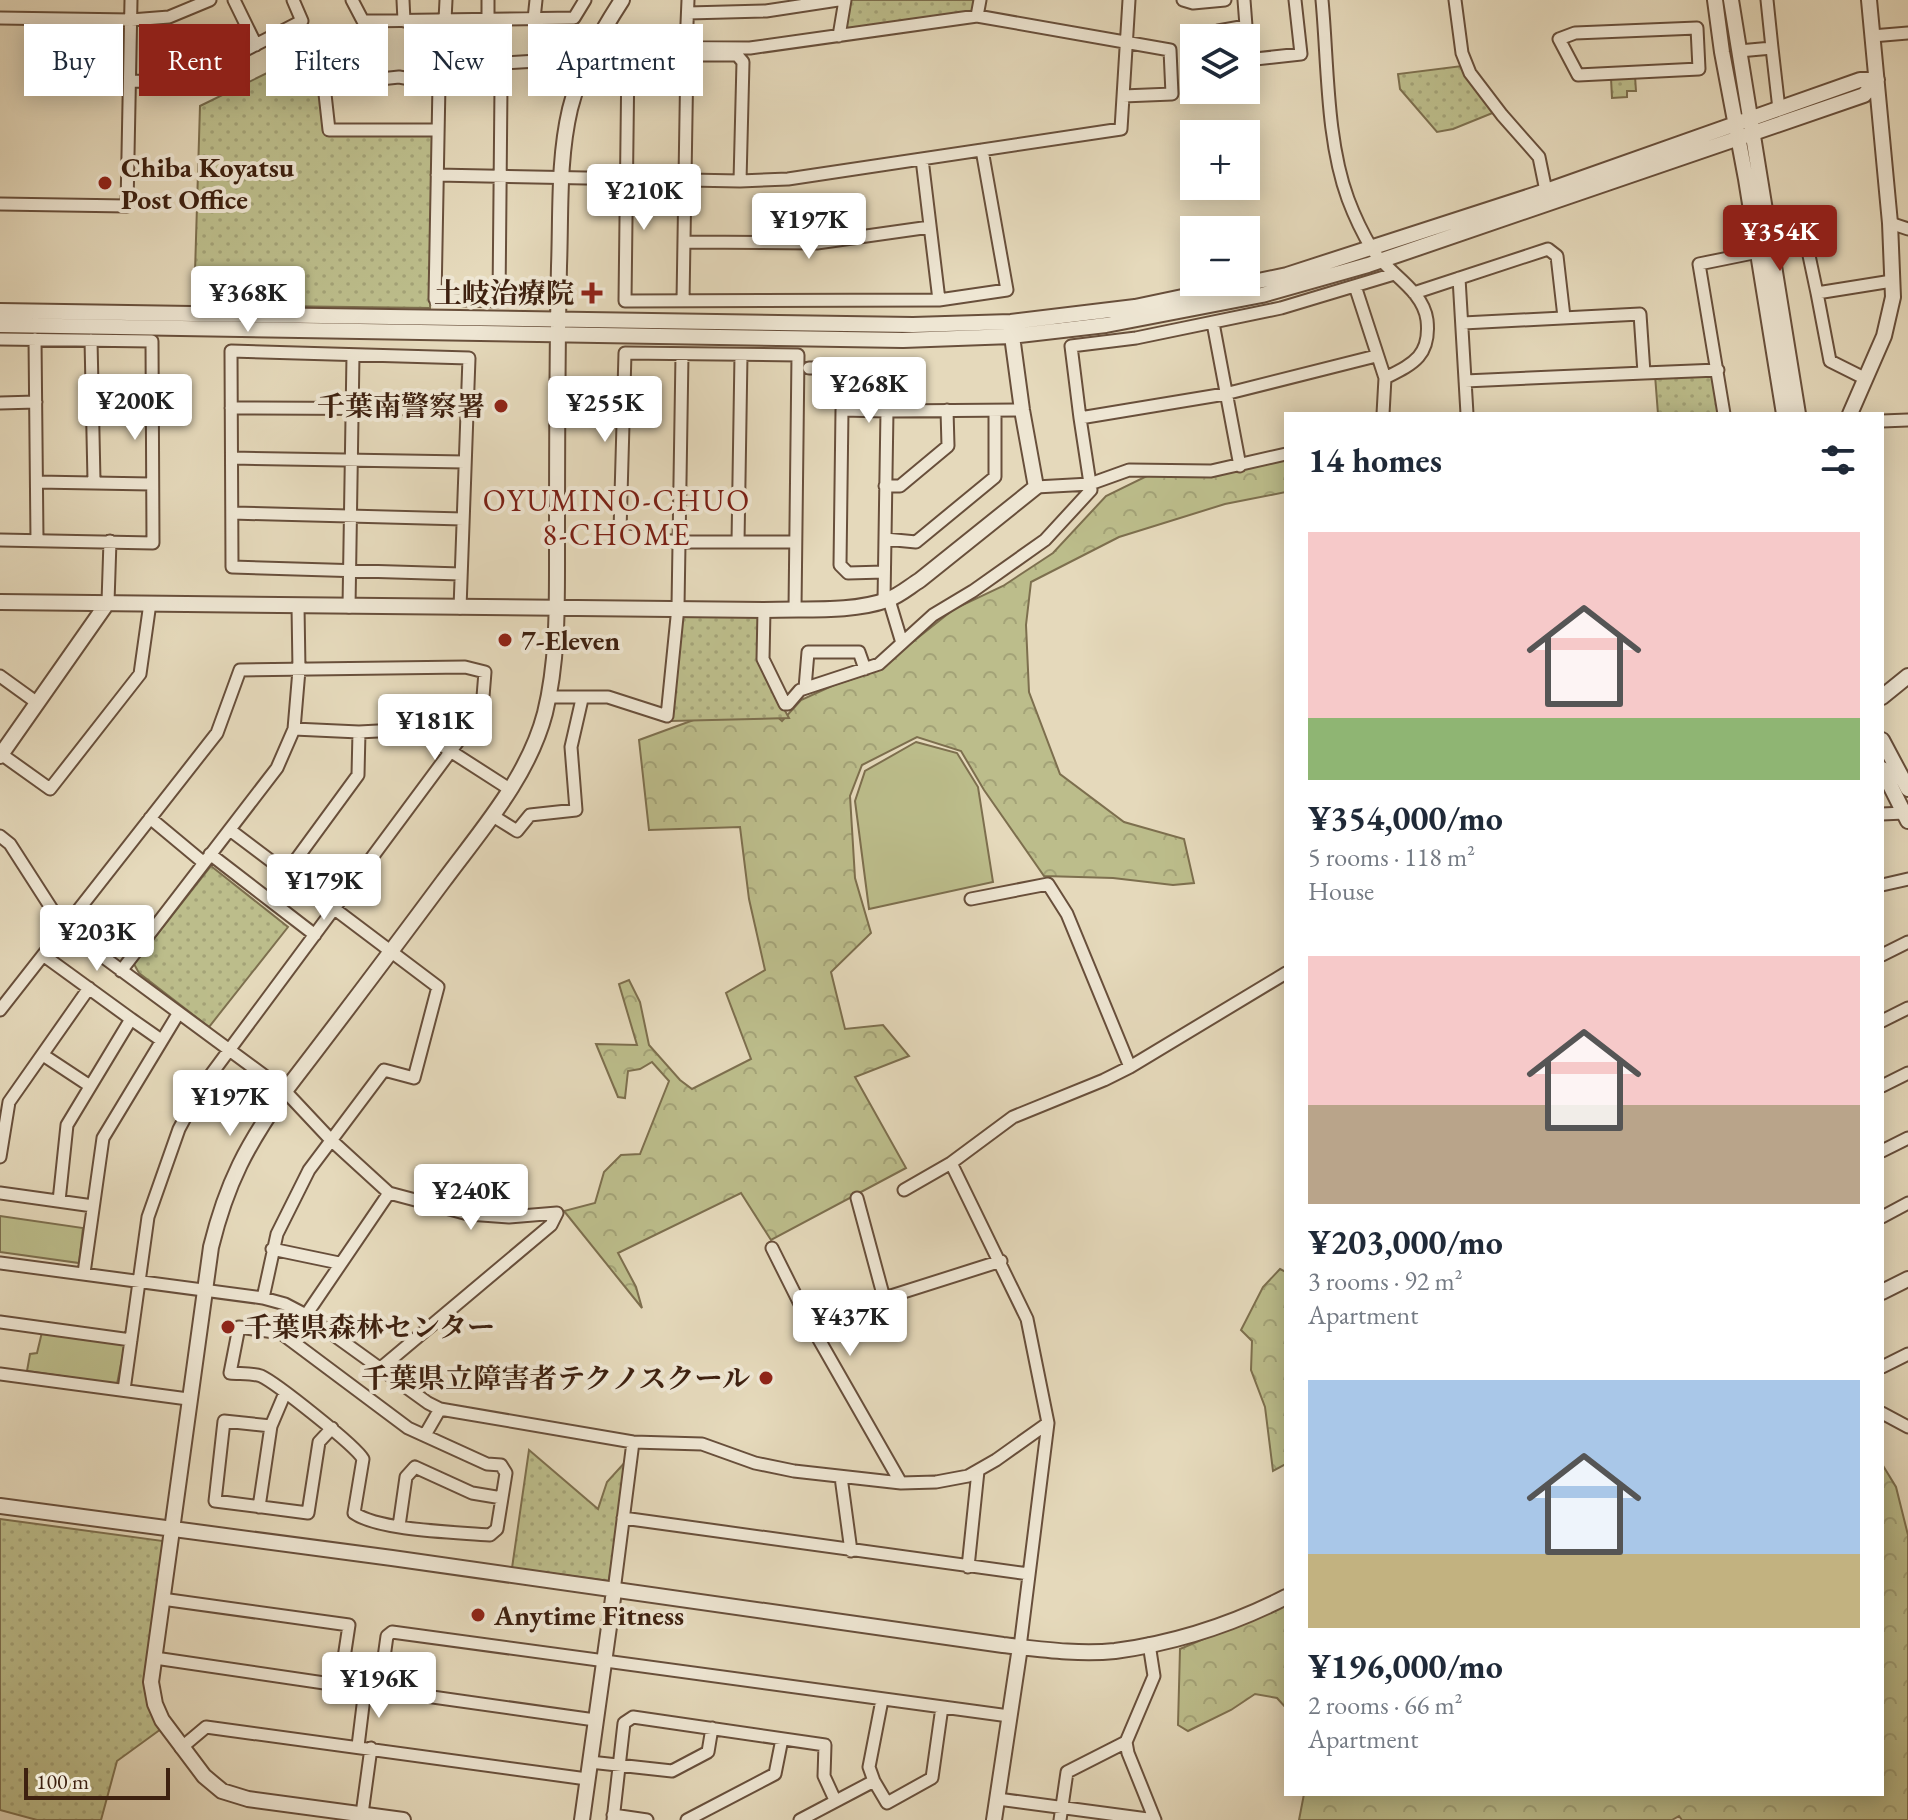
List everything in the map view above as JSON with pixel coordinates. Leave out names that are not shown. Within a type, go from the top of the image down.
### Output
[{"type":"street","points":[[0,204],[127,206],[131,0]]},
{"type":"street","points":[[0,18],[131,20],[169,17],[210,0]]},
{"type":"street","points":[[234,0],[256,45]]},
{"type":"street","points":[[130,81],[183,82],[302,21],[293,0]]},
{"type":"street","points":[[352,0],[363,21],[574,18],[585,0]]},
{"type":"street","points":[[403,0],[404,21]]},
{"type":"street","points":[[445,20],[446,0]]},
{"type":"street","points":[[488,0],[488,20]]},
{"type":"street","points":[[534,19],[536,0]]},
{"type":"street","points":[[608,24],[622,0]]},
{"type":"street","points":[[687,24],[688,0]]},
{"type":"street","points":[[688,13],[838,0]]},
{"type":"street","points":[[839,36],[845,0]]},
{"type":"street","points":[[977,16],[980,0]]},
{"type":"street","points":[[437,175],[740,181],[788,179],[1121,129],[1129,0]]},
{"type":"street","points":[[1186,1],[1225,0]]},
{"type":"street","points":[[1244,0],[1246,24]]},
{"type":"street","points":[[1260,58],[1301,54],[1295,0]]},
{"type":"street","points":[[1322,0],[1331,112],[1349,200],[1376,254],[1414,293],[1427,320],[1424,351],[1416,360],[1385,378]]},
{"type":"street","points":[[1455,0],[1462,53],[1470,73],[1539,157],[1546,191]]},
{"type":"street","points":[[1715,0],[1722,52],[1744,128],[1769,238],[1798,412]]},
{"type":"street","points":[[1731,0],[1739,51],[1758,252],[1784,412]]},
{"type":"street","points":[[1767,0],[1779,109]]},
{"type":"street","points":[[1851,412],[1884,336],[1891,310],[1890,223],[1869,0]]},
{"type":"street","points":[[703,50],[750,48],[977,16],[1170,50],[1172,94],[1123,96]]},
{"type":"street","points":[[1697,28],[1700,55],[1699,69],[1578,75],[1559,39],[1575,33],[1697,28]]},
{"type":"street","points":[[1872,36],[1908,33]]},
{"type":"street","points":[[1739,51],[1772,48]]},
{"type":"street","points":[[703,52],[737,55],[743,62],[740,181]]},
{"type":"street","points":[[1700,55],[1722,52]]},
{"type":"street","points":[[404,78],[324,85],[329,130],[437,130]]},
{"type":"street","points":[[0,325],[558,328],[870,325],[1011,322],[1135,307],[1201,295],[1376,254],[1744,128],[1779,109],[1860,80],[1877,80]]},
{"type":"street","points":[[0,311],[903,340],[1012,336],[1106,325],[1262,295],[1546,191],[1744,128],[1864,95],[1877,80]]},
{"type":"street","points":[[438,96],[435,299],[499,301],[501,96]]},
{"type":"street","points":[[403,1820],[248,1799],[222,1791],[204,1776],[162,1720],[151,1682],[204,1290],[211,1247],[228,1185],[253,1136],[285,1091],[511,790],[537,739],[549,697],[555,660],[557,609],[562,176],[566,131],[575,96]]},
{"type":"street","points":[[628,96],[625,301],[939,300],[1007,290],[982,150]]},
{"type":"street","points":[[683,301],[686,96]]},
{"type":"street","points":[[922,159],[939,300]]},
{"type":"street","points":[[1890,223],[1908,229]]},
{"type":"street","points":[[685,242],[817,243],[930,227]]},
{"type":"street","points":[[1769,238],[1780,236],[1807,246],[1830,361],[1866,379]]},
{"type":"street","points":[[1414,293],[1548,249],[1557,256],[1564,317]]},
{"type":"street","points":[[1724,412],[1699,264],[1758,252]]},
{"type":"street","points":[[764,610],[763,659],[785,704],[805,688],[879,664],[933,615],[1045,540],[1091,490],[1071,346],[1213,323],[1281,308],[1394,274]]},
{"type":"street","points":[[1459,278],[1467,412]]},
{"type":"street","points":[[1817,293],[1892,281]]},
{"type":"street","points":[[1355,286],[1385,378],[1383,412]]},
{"type":"street","points":[[1463,323],[1640,314],[1644,373]]},
{"type":"street","points":[[1213,323],[1240,466]]},
{"type":"street","points":[[1012,336],[1036,487]]},
{"type":"street","points":[[0,339],[152,341],[153,543],[0,540]]},
{"type":"street","points":[[35,339],[37,540]]},
{"type":"street","points":[[91,340],[94,481]]},
{"type":"street","points":[[460,608],[469,358],[231,351],[232,567],[461,574]]},
{"type":"street","points":[[795,542],[679,542],[627,536],[620,531],[625,353],[798,355],[795,609]]},
{"type":"street","points":[[349,607],[353,355]]},
{"type":"street","points":[[549,697],[608,697],[667,716],[678,607],[682,355]]},
{"type":"street","points":[[738,542],[741,355]]},
{"type":"street","points":[[1080,418],[1225,394],[1376,356]]},
{"type":"street","points":[[809,368],[887,368],[884,572],[886,600],[902,643]]},
{"type":"street","points":[[1465,381],[1718,370]]},
{"type":"street","points":[[0,403],[36,402]]},
{"type":"street","points":[[231,408],[467,409]]},
{"type":"street","points":[[884,572],[848,573],[840,565],[842,410],[1022,410]]},
{"type":"street","points":[[885,486],[900,486],[948,446],[947,410]]},
{"type":"street","points":[[885,539],[916,542],[995,477],[995,412]]},
{"type":"street","points":[[1884,421],[1908,420]]},
{"type":"street","points":[[0,602],[557,609],[678,607],[764,610],[845,607],[886,600],[920,580],[1036,487],[1090,484],[1129,470],[1211,471],[1284,455]]},
{"type":"street","points":[[232,458],[465,462]]},
{"type":"street","points":[[37,482],[151,484]]},
{"type":"street","points":[[232,513],[463,519]]},
{"type":"street","points":[[110,541],[108,602],[1,755],[50,789],[140,674],[150,603]]},
{"type":"street","points":[[121,971],[277,768],[294,729],[299,670],[298,606]]},
{"type":"street","points":[[805,688],[808,652],[859,652],[865,669]]},
{"type":"street","points":[[0,1010],[217,733],[240,670],[465,667],[485,672],[482,709],[201,1088],[179,1129],[148,1217],[124,1390]]},
{"type":"street","points":[[0,676],[36,702]]},
{"type":"street","points":[[1884,695],[1908,676]]},
{"type":"street","points":[[493,816],[517,831],[530,815],[576,810],[571,747],[582,699]]},
{"type":"street","points":[[294,729],[359,732],[416,729],[511,790]]},
{"type":"street","points":[[287,872],[358,775],[359,732]]},
{"type":"street","points":[[1884,744],[1908,789]]},
{"type":"street","points":[[1884,773],[1906,817]]},
{"type":"street","points":[[1884,814],[1906,817]]},
{"type":"street","points":[[150,818],[315,935]]},
{"type":"street","points":[[230,830],[438,987],[414,1078],[384,1070],[309,1170],[272,1249],[263,1298]]},
{"type":"street","points":[[5,840],[64,928],[285,1091],[331,1140],[389,1193],[468,1214],[509,1217],[557,1213],[551,1225],[382,1367]]},
{"type":"street","points":[[0,856],[5,840]]},
{"type":"street","points":[[1884,885],[1908,879]]},
{"type":"street","points":[[971,899],[1048,884],[1067,914],[1130,1067]]},
{"type":"street","points":[[1884,954],[1908,942]]},
{"type":"street","points":[[43,955],[161,1040]]},
{"type":"street","points":[[904,1190],[951,1163],[1013,1117],[1130,1067],[1284,974]]},
{"type":"street","points":[[0,1157],[2,1123],[9,1102],[89,988]]},
{"type":"street","points":[[1884,1020],[1908,1008]]},
{"type":"street","points":[[84,1273],[103,1138],[178,1014]]},
{"type":"street","points":[[59,1201],[67,1125],[131,1019]]},
{"type":"street","points":[[43,1055],[90,1086]]},
{"type":"street","points":[[1884,1085],[1908,1073]]},
{"type":"street","points":[[1884,1150],[1908,1138]]},
{"type":"street","points":[[951,1163],[1027,1319],[1048,1423],[1020,1647],[994,1820]]},
{"type":"street","points":[[0,1193],[93,1206]]},
{"type":"street","points":[[306,1315],[389,1193]]},
{"type":"street","points":[[857,1198],[884,1298]]},
{"type":"street","points":[[1884,1216],[1908,1203]]},
{"type":"street","points":[[772,1248],[809,1322],[901,1483]]},
{"type":"street","points":[[272,1249],[339,1263]]},
{"type":"street","points":[[809,1322],[1001,1261]]},
{"type":"street","points":[[0,1263],[263,1298],[285,1304],[306,1315],[440,1409],[633,1442],[702,1444],[755,1463],[841,1477],[901,1483],[952,1480],[978,1471],[1048,1423]]},
{"type":"street","points":[[1884,1291],[1908,1279]]},
{"type":"street","points":[[0,1322],[131,1340]]},
{"type":"street","points":[[239,1327],[281,1333],[408,1428],[487,1464],[501,1465],[506,1473],[497,1529],[490,1535],[364,1520],[354,1513],[363,1459],[332,1428],[260,1376],[230,1373],[239,1327]]},
{"type":"street","points":[[1884,1366],[1908,1354]]},
{"type":"street","points":[[0,1374],[188,1399]]},
{"type":"street","points":[[259,1507],[271,1426],[285,1393]]},
{"type":"street","points":[[425,1435],[440,1409]]},
{"type":"street","points":[[1884,1414],[1908,1427]]},
{"type":"street","points":[[271,1426],[224,1421],[215,1501],[308,1513],[319,1442],[332,1428]]},
{"type":"street","points":[[582,1820],[633,1442]]},
{"type":"street","points":[[399,1526],[406,1477],[415,1467],[472,1493],[502,1498]]},
{"type":"street","points":[[968,1567],[978,1471]]},
{"type":"street","points":[[841,1477],[851,1551]]},
{"type":"street","points":[[0,1506],[1020,1647],[1113,1651],[1219,1626],[1284,1598]]},
{"type":"street","points":[[623,1518],[1029,1574]]},
{"type":"street","points":[[162,1599],[349,1625],[340,1684]]},
{"type":"street","points":[[595,1720],[383,1690],[380,1686],[387,1636],[392,1632],[1009,1716]]},
{"type":"street","points":[[1149,1644],[1154,1676],[1126,1742],[1155,1820]]},
{"type":"street","points":[[155,1658],[365,1689],[358,1746]]},
{"type":"street","points":[[882,1700],[869,1767],[887,1803],[932,1778],[942,1707]]},
{"type":"street","points":[[647,1820],[613,1818],[624,1723],[633,1717],[825,1745],[824,1776],[835,1800]]},
{"type":"street","points":[[181,1748],[206,1727],[587,1779]]},
{"type":"street","points":[[590,1762],[672,1771],[708,1752],[712,1728]]},
{"type":"street","points":[[687,1820],[775,1774],[782,1739]]},
{"type":"street","points":[[1060,1820],[1067,1772],[1126,1742]]},
{"type":"street","points":[[362,1814],[371,1748]]},
{"type":"street","points":[[800,1820],[874,1781]]},
{"type":"street","points":[[998,1799],[1155,1820]]},
{"type":"green space","points":[[850,0],[975,0],[973,14],[843,30]]},
{"type":"green space","points":[[1462,66],[1495,112],[1437,132],[1400,89],[1398,74]]},
{"type":"green space","points":[[266,74],[266,96],[321,96],[327,134],[433,135],[430,308],[194,305],[200,106],[220,96],[250,96],[250,81]]},
{"type":"green space","points":[[1635,76],[1636,91],[1627,91],[1627,97],[1612,98],[1611,78]]},
{"type":"green space","points":[[1713,374],[1720,412],[1658,412],[1655,375]]},
{"type":"green space","points":[[1284,457],[1284,492],[1225,504],[1119,537],[1031,582],[1026,625],[1029,692],[1060,774],[1124,822],[1184,839],[1194,883],[1173,885],[1113,878],[1044,876],[984,790],[961,751],[917,737],[862,765],[850,796],[855,878],[871,933],[831,972],[845,1029],[883,1025],[909,1056],[855,1077],[906,1168],[771,1240],[741,1193],[618,1253],[636,1287],[642,1308],[564,1211],[595,1203],[604,1172],[621,1155],[640,1154],[669,1081],[652,1062],[628,1071],[625,1098],[618,1097],[596,1044],[637,1045],[619,984],[629,980],[640,1002],[649,1045],[692,1089],[751,1059],[726,993],[765,970],[749,899],[740,827],[649,830],[639,740],[699,718],[765,705],[782,721],[801,700],[876,671],[954,609],[1003,586],[1053,553],[1106,496],[1157,471],[1206,475]]},
{"type":"green space","points":[[681,615],[760,616],[759,664],[789,718],[671,721]]},
{"type":"green space","points":[[916,742],[957,753],[978,787],[993,882],[869,909],[855,801],[865,771]]},
{"type":"green space","points":[[211,866],[288,927],[209,1027],[139,973],[134,964]]},
{"type":"green space","points":[[0,1216],[83,1228],[79,1263],[0,1252]]},
{"type":"green space","points":[[1280,1269],[1284,1271],[1284,1465],[1273,1471],[1265,1407],[1251,1370],[1252,1341],[1241,1330],[1263,1287]]},
{"type":"green space","points":[[42,1332],[125,1344],[117,1384],[27,1371],[30,1354],[37,1353]]},
{"type":"green space","points":[[529,1450],[598,1509],[607,1482],[626,1461],[609,1581],[512,1568]]},
{"type":"green space","points":[[1884,1467],[1896,1487],[1908,1535],[1908,1820],[1682,1820],[1679,1816],[1672,1820],[1299,1820],[1304,1796],[1884,1796]]},
{"type":"green space","points":[[0,1519],[163,1541],[146,1674],[150,1711],[161,1729],[117,1761],[101,1820],[37,1820],[0,1810]]},
{"type":"green space","points":[[1284,1605],[1284,1706],[1277,1698],[1255,1694],[1231,1710],[1188,1731],[1178,1725],[1180,1649]]},
{"type":"place","name":"Chiba Koyatsu Post Office","points":[[105,183]]},
{"type":"place","name":"土岐治療院","points":[[592,293]]},
{"type":"place","name":"千葉南警察署","points":[[501,406]]},
{"type":"place","name":"7-Eleven","points":[[505,640]]},
{"type":"place","name":"千葉県森林センター","points":[[228,1327]]},
{"type":"place","name":"千葉県立障害者テクノスクール","points":[[766,1378]]},
{"type":"place","name":"Anytime Fitness","points":[[478,1615]]},
{"type":"district","name":"OYUMINO-CHUO 8-CHOME","points":[[617,518]]}]
